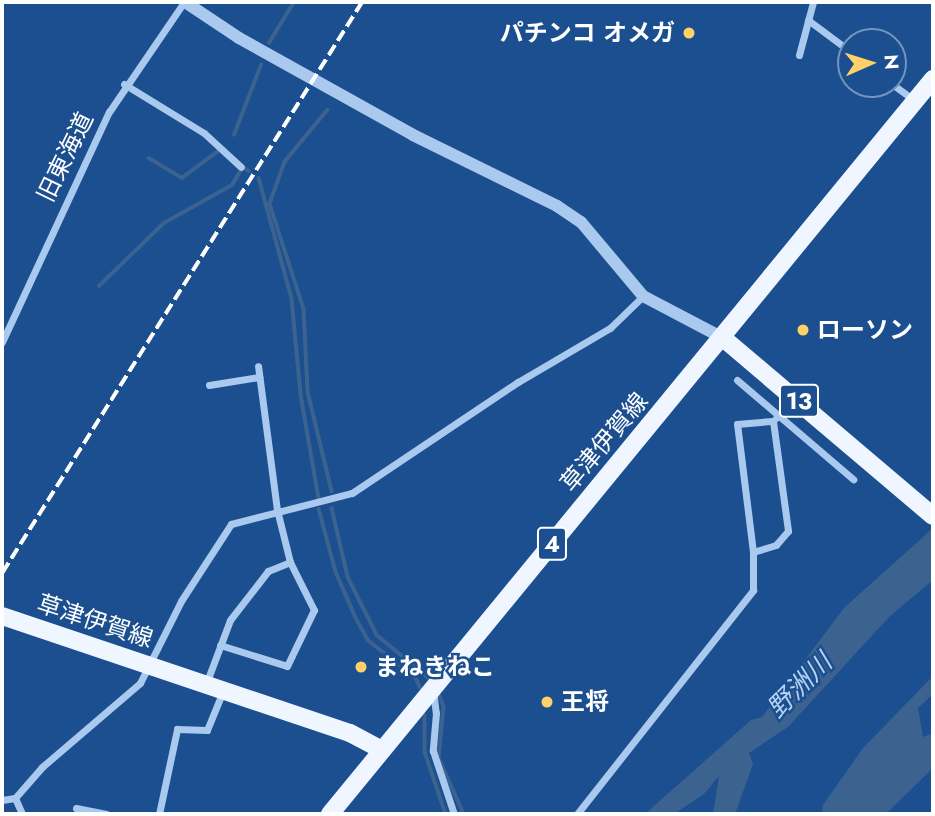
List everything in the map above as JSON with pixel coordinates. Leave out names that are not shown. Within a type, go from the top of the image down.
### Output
[{"type":"main road","name":"草津伊賀線","points":[[2,615],[349,733],[382,750],[933,79]]},
{"type":"main road","name":"13","points":[[723,338],[933,516]]},
{"type":"main road","points":[[330,814],[382,750]]},
{"type":"street","name":"旧東海道","points":[[2,342],[85,157],[124,85],[184,2]]},
{"type":"street","points":[[184,2],[239,38],[413,135],[557,206],[581,222],[612,265],[643,296],[723,338]]},
{"type":"street","points":[[799,55],[813,2]]},
{"type":"street","points":[[808,19],[837,41]]},
{"type":"street","points":[[124,85],[204,133],[241,167]]},
{"type":"street","points":[[907,96],[915,102]]},
{"type":"street","points":[[2,800],[15,798],[42,767],[140,683],[148,664],[222,534],[242,519],[352,493],[518,382],[610,328],[643,296]]},
{"type":"street","points":[[220,645],[287,666],[314,610],[290,562],[277,510],[258,366]]},
{"type":"street","points":[[209,385],[259,377]]},
{"type":"street","points":[[737,380],[776,418],[853,479]]},
{"type":"street","points":[[577,814],[753,590],[753,552],[737,424],[776,418],[794,397]]},
{"type":"street","points":[[753,552],[776,545],[788,531],[776,418]]},
{"type":"street","points":[[206,684],[230,620],[268,571],[290,562]]},
{"type":"street","points":[[432,689],[436,713],[433,751],[454,814]]},
{"type":"street","points":[[159,814],[177,729],[207,730],[224,691]]},
{"type":"street","points":[[15,798],[22,814]]},
{"type":"street","points":[[76,808],[106,814]]},
{"type":"water","name":"野洲川","points":[[933,528],[933,580],[890,616],[788,727],[749,753],[753,764],[735,814],[713,814],[719,776],[704,794],[674,814],[645,814],[751,720],[762,717],[844,608]]},
{"type":"water","points":[[933,676],[933,694],[918,708],[923,737],[933,733],[933,768],[886,814],[822,814],[823,805],[863,748]]},
{"type":"waterway","points":[[269,43],[294,2]]},
{"type":"waterway","points":[[234,135],[261,65]]},
{"type":"waterway","points":[[328,110],[285,162],[270,204],[304,309],[308,392],[332,491]]},
{"type":"waterway","points":[[149,158],[182,178],[217,152]]},
{"type":"waterway","points":[[99,286],[164,223],[232,185],[243,167],[249,171]]},
{"type":"waterway","points":[[259,178],[292,299],[301,395],[319,498]]},
{"type":"waterway","points":[[332,508],[348,577],[377,635],[430,679]]},
{"type":"waterway","points":[[319,509],[336,572],[368,640],[416,678],[420,687]]},
{"type":"waterway","points":[[440,696],[444,707],[439,758],[464,814]]},
{"type":"waterway","points":[[425,715],[425,752],[446,814]]},
{"type":"railway","points":[[2,573],[362,2]]},
{"type":"place","name":"パチンコ オメガ","points":[[689,33]]},
{"type":"place","name":"ローソン","points":[[803,330]]},
{"type":"place","name":"まねきねこ","points":[[361,667]]},
{"type":"place","name":"王将","points":[[547,702]]}]
